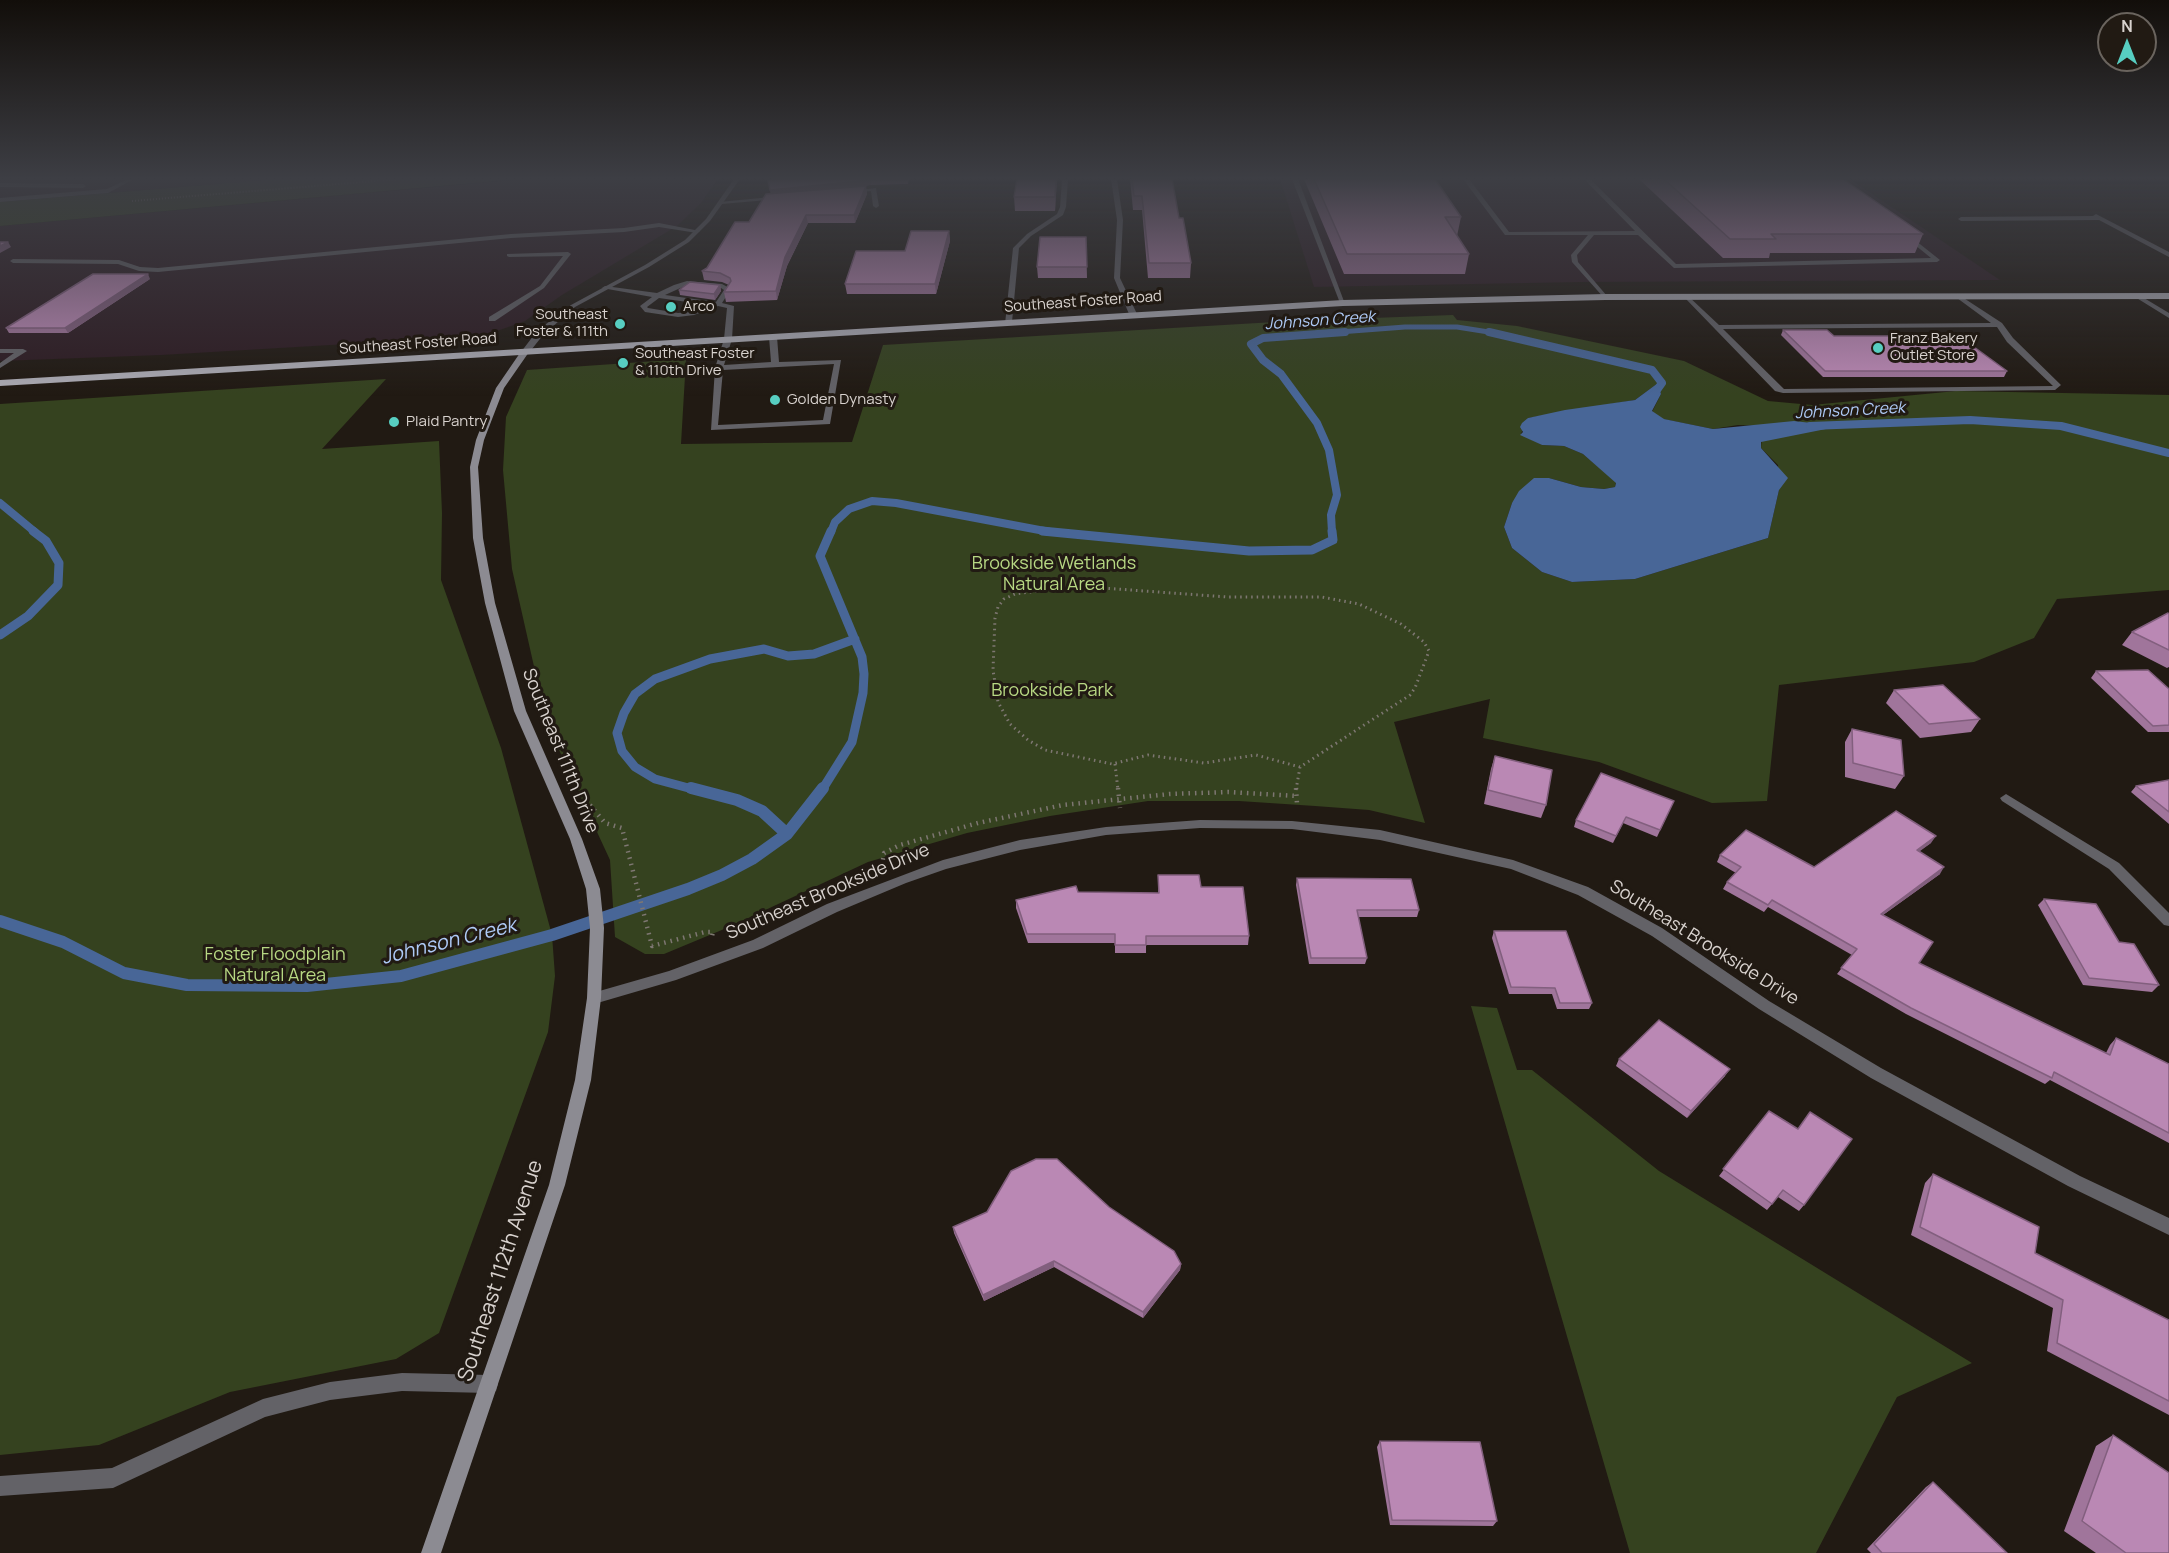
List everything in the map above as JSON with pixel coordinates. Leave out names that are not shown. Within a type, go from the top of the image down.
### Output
[{"type":"main road","name":"Southeast Foster Road","points":[[0,383],[1343,303],[1605,297],[2169,296]]},
{"type":"main road","name":"Southeast 111th Drive","points":[[525,352],[500,388],[480,440],[474,478],[478,538],[490,603],[520,711],[576,839],[593,889],[596,946],[594,998]]},
{"type":"main road","name":"Southeast 112th Avenue","points":[[431,1553],[557,1185],[582,1088],[594,998]]},
{"type":"street","points":[[13,261],[120,262],[139,269],[158,270],[358,251]]},
{"type":"street","points":[[492,318],[542,287],[568,254],[509,255],[512,251]]},
{"type":"street","points":[[525,352],[553,321],[605,288],[671,251]]},
{"type":"street","points":[[1008,322],[1016,251]]},
{"type":"street","points":[[1118,251],[1117,278],[1133,314]]},
{"type":"street","points":[[1323,251],[1343,303]]},
{"type":"street","points":[[1577,251],[1574,255],[1575,262],[1605,297]]},
{"type":"street","points":[[1659,251],[1674,266],[1937,260],[1926,251]]},
{"type":"street","points":[[687,284],[722,285],[728,289],[718,304],[692,314],[678,315],[645,310],[643,306],[658,295],[676,286],[687,284]]},
{"type":"street","points":[[605,288],[731,306],[728,339],[719,368],[714,428],[827,422],[838,362],[719,368]]},
{"type":"street","points":[[2137,296],[2169,316]]},
{"type":"street","points":[[1688,297],[1778,389],[1783,391],[2055,388],[2057,385],[2010,340],[1999,325],[1959,297]]},
{"type":"street","points":[[1717,327],[1999,325]]},
{"type":"street","points":[[773,337],[775,364]]},
{"type":"street","points":[[0,351],[22,351],[0,366]]},
{"type":"street","points":[[2006,798],[2114,866],[2169,921]]},
{"type":"street","name":"Southeast Brookside Drive","points":[[594,998],[671,976],[735,953],[858,897],[943,866],[1020,845],[1122,829],[1211,824],[1301,825],[1422,843],[1513,866],[1583,891],[1657,932],[1764,1005],[1876,1073],[2074,1181],[2169,1227]]},
{"type":"street","points":[[0,1486],[113,1478],[263,1408],[330,1391],[402,1382],[489,1384]]},
{"type":"path","points":[[1300,768],[1256,755],[1204,763],[1148,755],[1115,764],[1065,756],[1045,750],[1021,735],[1006,718],[996,693],[993,660],[996,612],[1000,603],[1008,596],[1032,590],[1103,588],[1211,596],[1330,597],[1359,604],[1401,624],[1424,642],[1429,651],[1420,680],[1410,695],[1300,768],[1296,787],[1301,825]]},
{"type":"path","points":[[1115,764],[1122,829]]},
{"type":"path","points":[[590,805],[605,823],[622,828],[652,946],[705,932]]},
{"type":"shaded area","points":[[0,251],[635,251],[562,295],[525,321],[483,336],[161,355],[0,361]]},
{"type":"shaded area","points":[[1303,251],[1958,251],[2000,280],[1581,282],[1314,287]]},
{"type":"green space","name":"Brookside Wetlands Natural Area","points":[[1453,315],[1457,320],[1517,326],[1684,361],[1768,401],[1812,405],[1956,391],[2169,395],[2169,590],[2057,599],[2034,638],[1974,662],[1779,685],[1767,801],[1712,803],[1599,762],[1483,738],[1490,699],[1394,722],[1425,823],[1369,810],[1239,801],[1148,801],[1050,816],[967,833],[868,862],[729,927],[664,954],[645,954],[615,937],[610,860],[547,724],[512,569],[503,470],[506,417],[527,370],[686,359],[681,444],[852,442],[883,345],[1292,321]],"holes":[[[1657,384],[1661,394],[1652,412],[1663,419],[1713,429],[1738,425],[1763,426],[1761,448],[1778,465],[1779,490],[1768,538],[1635,579],[1572,582],[1542,572],[1512,548],[1504,527],[1512,503],[1549,478],[1581,487],[1604,489],[1615,487],[1616,482],[1583,454],[1564,446],[1542,445],[1521,434],[1528,418],[1635,400]]]},
{"type":"green space","name":"Foster Floodplain Natural Area","points":[[386,379],[322,449],[439,441],[442,513],[441,580],[501,748],[552,935],[555,976],[548,1032],[439,1333],[396,1359],[230,1392],[99,1445],[0,1455],[0,404]]},
{"type":"green space","points":[[1471,1006],[1497,1008],[1517,1070],[1532,1070],[1659,1171],[1972,1363],[1897,1397],[1816,1553],[1630,1553]]},
{"type":"water","points":[[1658,383],[1661,394],[1652,411],[1664,419],[1713,429],[1794,421],[1820,424],[1826,429],[1761,442],[1761,448],[1788,478],[1779,490],[1768,538],[1635,579],[1572,582],[1542,572],[1512,548],[1504,527],[1512,503],[1519,491],[1534,478],[1549,478],[1581,487],[1604,489],[1615,487],[1616,483],[1583,454],[1564,446],[1542,445],[1520,435],[1523,432],[1520,427],[1522,423],[1528,418],[1565,410],[1635,400]]},
{"type":"building","points":[[717,251],[788,251],[776,291],[724,292],[731,281],[730,278],[720,273],[702,271],[707,268]]},
{"type":"building","points":[[856,251],[944,251],[935,284],[845,284]]},
{"type":"building","points":[[1039,251],[1086,251],[1087,267],[1037,267]]},
{"type":"building","points":[[1148,251],[1189,251],[1191,263],[1149,263]]},
{"type":"building","points":[[1346,251],[1467,251],[1469,254],[1347,254]]},
{"type":"building","points":[[93,274],[148,274],[65,328],[6,328]]},
{"type":"building","name":"Arco","points":[[690,282],[720,285],[714,294],[679,290]]},
{"type":"building","points":[[1783,330],[1827,330],[1834,336],[1959,336],[2007,371],[1825,371]]},
{"type":"building","points":[[2168,613],[2169,650],[2132,632]]},
{"type":"building","points":[[2148,670],[2169,689],[2169,725],[2153,726],[2096,671]]},
{"type":"building","points":[[1943,685],[1980,719],[1929,724],[1894,690]]},
{"type":"building","points":[[1852,729],[1901,740],[1904,776],[1853,763]]},
{"type":"building","points":[[1495,756],[1552,770],[1546,805],[1488,790]]},
{"type":"building","points":[[1601,773],[1674,801],[1660,830],[1626,817],[1616,836],[1576,820]]},
{"type":"building","points":[[2169,780],[2169,812],[2136,786]]},
{"type":"building","points":[[1896,811],[1936,836],[1917,850],[1944,867],[1881,914],[1933,942],[1919,963],[2110,1055],[2116,1038],[2169,1064],[2169,1133],[2054,1072],[2052,1078],[1911,1008],[1841,968],[1857,949],[1772,900],[1768,905],[1727,882],[1741,867],[1720,855],[1746,830],[1814,867]]},
{"type":"building","points":[[1158,875],[1199,875],[1201,887],[1243,887],[1249,936],[1146,936],[1146,945],[1115,945],[1115,934],[1027,934],[1016,900],[1076,886],[1078,892],[1159,893]]},
{"type":"building","points":[[1297,878],[1411,879],[1419,910],[1357,910],[1367,958],[1311,958]]},
{"type":"building","points":[[2044,899],[2096,904],[2119,942],[2134,944],[2159,985],[2089,978]]},
{"type":"building","points":[[1494,931],[1566,931],[1592,1003],[1560,1003],[1555,988],[1511,987]]},
{"type":"building","points":[[1659,1020],[1730,1069],[1691,1111],[1619,1059]]},
{"type":"building","points":[[1769,1111],[1798,1129],[1810,1112],[1852,1139],[1804,1205],[1783,1190],[1772,1204],[1723,1169]]},
{"type":"building","points":[[1036,1159],[1057,1159],[1109,1207],[1174,1251],[1181,1264],[1143,1312],[1054,1261],[983,1295],[953,1227],[987,1212],[1011,1171]]},
{"type":"building","points":[[1933,1174],[2039,1227],[2035,1253],[2169,1320],[2169,1401],[2057,1343],[2063,1300],[1920,1227]]},
{"type":"building","points":[[2113,1435],[2169,1473],[2169,1553],[2126,1553],[2082,1521]]},
{"type":"building","points":[[1380,1441],[1480,1442],[1497,1521],[1392,1520]]},
{"type":"building","points":[[1933,1482],[2007,1553],[1882,1553],[1874,1544]]},
{"type":"waterway","name":"Johnson Creek","points":[[1326,333],[1405,327],[1457,327],[1490,332]]},
{"type":"waterway","name":"Johnson Creek","points":[[1332,532],[1331,515],[1337,495],[1329,450],[1317,423],[1281,374],[1263,360],[1251,344],[1263,338],[1345,332]]},
{"type":"waterway","name":"Johnson Creek","points":[[1490,332],[1495,333]]},
{"type":"waterway","name":"Johnson Creek","points":[[1490,332],[1652,370],[1662,383],[1652,397]]},
{"type":"waterway","name":"Johnson Creek","points":[[1810,426],[1970,420],[2061,426],[2169,453]]},
{"type":"waterway","name":"Johnson Creek","points":[[831,532],[835,522],[849,509],[872,501],[896,503],[1048,532]]},
{"type":"waterway","name":"Johnson Creek","points":[[0,503],[35,532]]},
{"type":"waterway","name":"Johnson Creek","points":[[0,635],[28,616],[58,585],[59,563],[46,541],[33,531]]},
{"type":"waterway","name":"Johnson Creek","points":[[831,531],[820,556],[855,639]]},
{"type":"waterway","name":"Johnson Creek","points":[[1042,531],[1048,532]]},
{"type":"waterway","name":"Johnson Creek","points":[[1048,532],[1249,551],[1312,550],[1333,540],[1332,531]]},
{"type":"waterway","name":"Johnson Creek","points":[[696,790],[655,779],[635,767],[622,751],[617,733],[624,713],[635,694],[655,679],[710,659],[764,649],[788,656],[814,654],[855,639]]},
{"type":"waterway","name":"Johnson Creek","points":[[822,790],[852,742],[863,693],[862,657],[855,639]]},
{"type":"waterway","name":"Johnson Creek","points":[[691,788],[737,800],[762,811],[787,834]]},
{"type":"waterway","name":"Johnson Creek","points":[[787,834],[823,788]]},
{"type":"waterway","name":"Johnson Creek","points":[[0,921],[63,942],[124,973],[187,985],[307,986],[401,976],[552,935],[688,889],[752,859],[787,834]]},
{"type":"place","name":"Arco","points":[[671,307]]},
{"type":"place","name":"Southeast Foster & 111th","points":[[620,324]]},
{"type":"place","name":"Franz Bakery Outlet Store","points":[[1878,348]]},
{"type":"place","name":"Southeast Foster & 110th Drive","points":[[623,363]]},
{"type":"place","name":"Golden Dynasty","points":[[775,400]]},
{"type":"place","name":"Plaid Pantry","points":[[394,422]]},
{"type":"park label","name":"Brookside Park","points":[[1052,691]]}]
